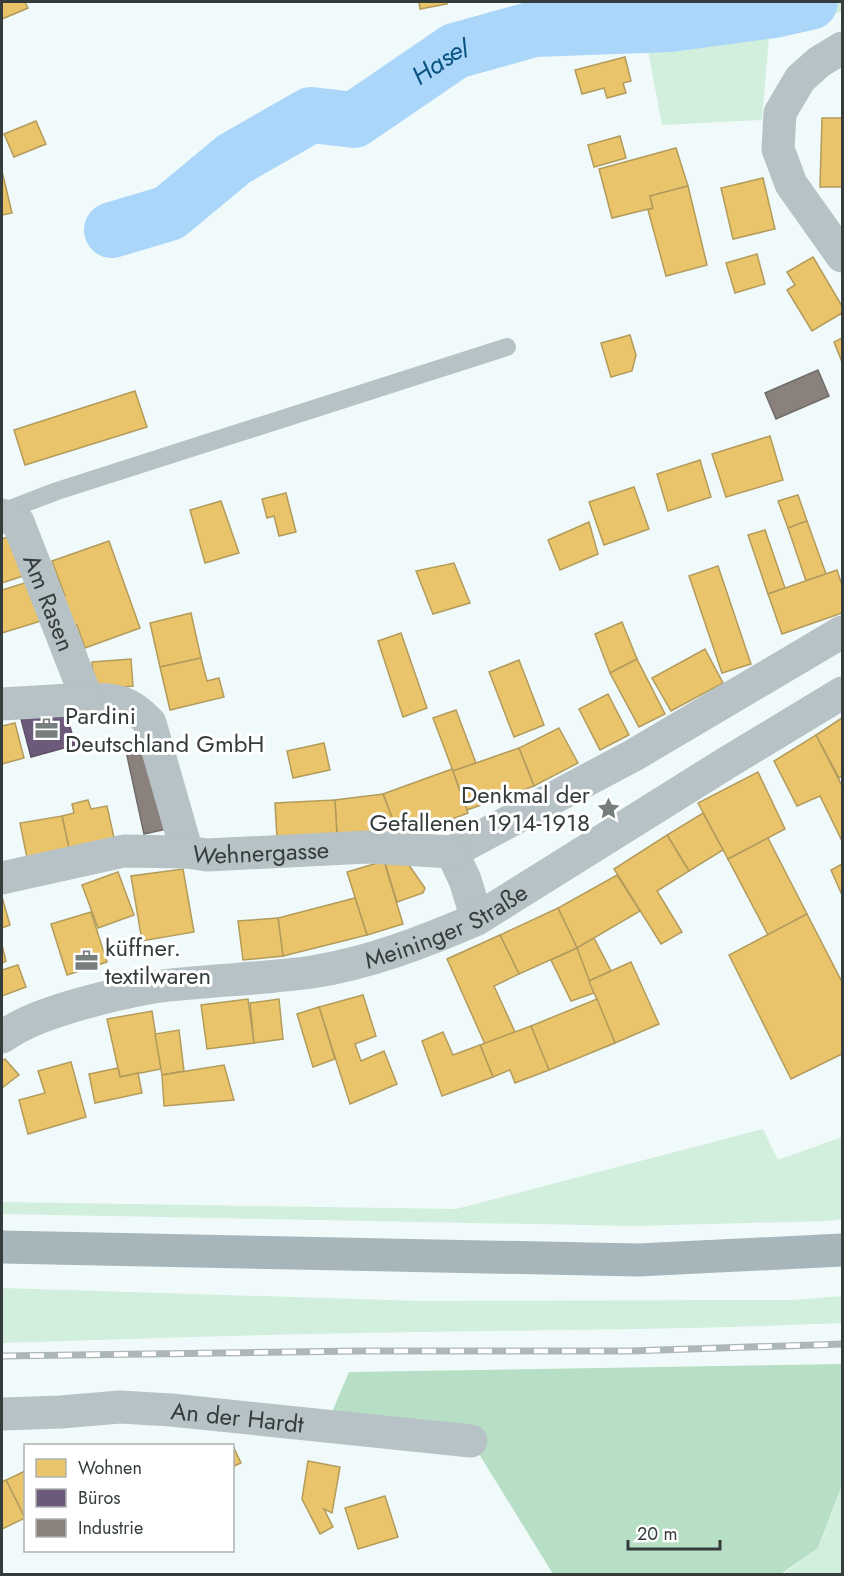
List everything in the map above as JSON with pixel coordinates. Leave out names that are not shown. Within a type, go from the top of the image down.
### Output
[{"type":"main road","points":[[2,1247],[638,1260],[843,1250]]},
{"type":"street","points":[[843,48],[819,62],[800,79],[780,113],[778,148],[791,184],[843,256]]},
{"type":"street","name":"Am Rasen","points":[[2,513],[18,522],[87,699]]},
{"type":"street","points":[[477,919],[465,880],[452,852],[634,755],[843,632]]},
{"type":"street","name":"Meininger Straße","points":[[2,1037],[25,1023],[99,998],[160,986],[313,972],[344,966],[425,940],[477,919],[843,693]]},
{"type":"street","points":[[2,704],[87,699],[110,700],[122,702],[140,712],[150,723],[187,852]]},
{"type":"street","name":"Wehnergasse","points":[[2,878],[124,851],[218,854],[368,847],[452,852]]},
{"type":"street","name":"An der Hardt","points":[[2,1414],[120,1407],[171,1410],[471,1441]]},
{"type":"lane","points":[[2,513],[57,491],[507,347]]},
{"type":"green space","points":[[647,2],[842,2],[842,12],[770,25],[762,120],[662,125],[645,35],[558,48],[551,10]]},
{"type":"green space","points":[[763,1129],[778,1160],[842,1137],[842,1219],[635,1226],[2,1214],[2,1202],[456,1209]]},
{"type":"green space","points":[[2,1288],[420,1301],[793,1300],[842,1296],[842,1323],[2,1343]]},
{"type":"green space","points":[[842,1364],[842,1485],[818,1548],[781,1574],[553,1574],[471,1441],[326,1426],[349,1372]]},
{"type":"green space","points":[[842,1485],[842,1574],[783,1574],[819,1547]]},
{"type":"building: Wohnen","points":[[2,2],[25,2],[28,8],[2,19]]},
{"type":"building: Wohnen","points":[[419,2],[447,2],[447,4],[420,9]]},
{"type":"building: Wohnen","points":[[625,57],[631,81],[623,83],[626,93],[607,98],[604,88],[582,94],[575,70]]},
{"type":"building: Wohnen","points":[[822,118],[842,118],[842,187],[820,187]]},
{"type":"building: Wohnen","points":[[36,121],[46,144],[14,157],[4,134]]},
{"type":"building: Wohnen","points":[[620,136],[626,158],[594,167],[588,145]]},
{"type":"building: Wohnen","points":[[676,148],[688,186],[650,196],[653,208],[612,218],[599,169]]},
{"type":"building: Wohnen","points":[[2,171],[12,213],[2,215]]},
{"type":"building: Wohnen","points":[[763,178],[775,229],[733,239],[721,188]]},
{"type":"building: Wohnen","points":[[688,186],[707,265],[666,276],[648,210],[653,208],[650,196]]},
{"type":"building: Wohnen","points":[[757,254],[765,284],[735,293],[726,263]]},
{"type":"building: Wohnen","points":[[813,257],[842,306],[842,313],[812,331],[787,290],[795,285],[787,272]]},
{"type":"building: Wohnen","points":[[630,335],[636,355],[632,371],[611,377],[601,343]]},
{"type":"building: Wohnen","points":[[842,338],[842,362],[834,342]]},
{"type":"building: Wohnen","points":[[135,391],[147,427],[25,465],[14,430]]},
{"type":"building: Wohnen","points":[[770,436],[783,480],[726,497],[712,454]]},
{"type":"building: Wohnen","points":[[700,460],[711,497],[668,511],[657,474]]},
{"type":"building: Wohnen","points":[[634,487],[649,529],[604,545],[589,502]]},
{"type":"building: Wohnen","points":[[286,493],[296,532],[279,536],[274,516],[267,518],[262,499]]},
{"type":"building: Wohnen","points":[[798,495],[807,521],[788,528],[778,501]]},
{"type":"building: Wohnen","points":[[221,501],[239,553],[205,563],[190,510]]},
{"type":"building: Wohnen","points":[[807,521],[826,574],[806,581],[788,528]]},
{"type":"building: Wohnen","points":[[589,522],[598,554],[560,570],[548,540]]},
{"type":"building: Wohnen","points":[[765,530],[785,588],[768,594],[748,535]]},
{"type":"building: Wohnen","points":[[12,535],[26,575],[2,583],[2,539]]},
{"type":"building: Wohnen","points":[[109,541],[140,628],[85,648],[77,625],[63,631],[52,600],[65,596],[52,561]]},
{"type":"building: Wohnen","points":[[454,563],[470,603],[433,614],[416,571]]},
{"type":"building: Wohnen","points":[[718,566],[751,664],[722,673],[689,576]]},
{"type":"building: Wohnen","points":[[837,570],[842,585],[842,613],[782,634],[768,594]]},
{"type":"building: Wohnen","points":[[28,582],[41,621],[2,633],[2,590]]},
{"type":"building: Wohnen","points":[[191,613],[201,658],[160,667],[150,623]]},
{"type":"building: Wohnen","points":[[622,622],[637,659],[610,673],[595,634]]},
{"type":"building: Wohnen","points":[[401,633],[427,708],[403,717],[378,641]]},
{"type":"building: Wohnen","points":[[705,649],[723,683],[671,711],[652,678]]},
{"type":"building: Wohnen","points":[[201,658],[207,681],[219,678],[224,697],[170,710],[160,667]]},
{"type":"building: Wohnen","points":[[131,659],[133,686],[94,690],[92,662]]},
{"type":"building: Wohnen","points":[[637,659],[665,714],[639,727],[610,673]]},
{"type":"building: Wohnen","points":[[519,660],[544,725],[514,737],[489,672]]},
{"type":"building: Wohnen","points":[[608,694],[629,735],[600,750],[579,709]]},
{"type":"building: Wohnen","points":[[456,710],[476,763],[453,771],[433,718]]},
{"type":"building: Wohnen","points":[[842,718],[842,775],[839,778],[816,735]]},
{"type":"building: Wohnen","points":[[15,723],[24,758],[2,764],[2,726]]},
{"type":"building: Wohnen","points":[[559,728],[578,763],[534,786],[519,748]]},
{"type":"building: Wohnen","points":[[816,735],[842,786],[842,841],[820,796],[797,806],[774,761]]},
{"type":"building: Wohnen","points":[[324,743],[330,770],[293,778],[287,751]]},
{"type":"building: Wohnen","points":[[519,748],[534,786],[467,810],[453,771]]},
{"type":"building: Wohnen","points":[[452,769],[468,813],[400,839],[383,794]]},
{"type":"building: Wohnen","points":[[758,772],[785,829],[728,859],[698,803]]},
{"type":"building: Wohnen","points":[[383,794],[398,833],[337,836],[335,800]]},
{"type":"building: Wohnen","points":[[88,800],[91,809],[107,806],[115,842],[70,853],[62,816],[74,813],[72,804]]},
{"type":"building: Wohnen","points":[[335,800],[337,836],[277,839],[275,803]]},
{"type":"building: Wohnen","points":[[703,813],[723,850],[689,871],[667,835]]},
{"type":"building: Wohnen","points":[[62,816],[70,853],[27,858],[20,823]]},
{"type":"building: Wohnen","points":[[667,835],[689,871],[657,891],[682,932],[661,944],[614,869]]},
{"type":"building: Wohnen","points":[[768,838],[807,914],[768,935],[728,859]]},
{"type":"building: Wohnen","points":[[404,858],[425,888],[423,893],[397,902],[385,863]]},
{"type":"building: Wohnen","points":[[384,861],[403,924],[367,935],[347,872]]},
{"type":"building: Wohnen","points":[[842,864],[842,895],[831,870]]},
{"type":"building: Wohnen","points":[[183,869],[194,932],[142,941],[131,876]]},
{"type":"building: Wohnen","points":[[118,872],[134,915],[98,928],[82,885]]},
{"type":"building: Wohnen","points":[[617,875],[640,911],[577,948],[558,908]]},
{"type":"building: Wohnen","points":[[2,897],[10,925],[2,928]]},
{"type":"building: Wohnen","points":[[355,898],[367,935],[283,956],[278,918]]},
{"type":"building: Wohnen","points":[[558,908],[577,948],[519,974],[500,935]]},
{"type":"building: Wohnen","points":[[91,912],[107,962],[67,975],[51,924]]},
{"type":"building: Wohnen","points":[[807,914],[842,982],[842,1054],[791,1079],[729,955]]},
{"type":"building: Wohnen","points":[[278,918],[283,956],[243,960],[238,921]]},
{"type":"building: Wohnen","points":[[500,935],[519,974],[494,986],[515,1032],[485,1044],[447,959]]},
{"type":"building: Wohnen","points":[[594,938],[611,971],[589,981],[577,948]]},
{"type":"building: Wohnen","points":[[2,945],[6,961],[2,963]]},
{"type":"building: Wohnen","points":[[577,948],[594,993],[571,1001],[551,960]]},
{"type":"building: Wohnen","points":[[631,962],[659,1024],[615,1043],[589,981]]},
{"type":"building: Wohnen","points":[[18,965],[26,987],[2,996],[2,970]]},
{"type":"building: Wohnen","points":[[363,995],[376,1036],[355,1044],[361,1061],[384,1051],[397,1084],[350,1104],[319,1007]]},
{"type":"building: Wohnen","points":[[248,999],[254,1043],[207,1049],[201,1005]]},
{"type":"building: Wohnen","points":[[279,999],[283,1039],[254,1043],[250,1003]]},
{"type":"building: Wohnen","points":[[597,999],[615,1043],[549,1070],[531,1026]]},
{"type":"building: Wohnen","points":[[319,1007],[335,1059],[313,1067],[297,1014]]},
{"type":"building: Wohnen","points":[[152,1011],[161,1069],[120,1077],[107,1019]]},
{"type":"building: Wohnen","points":[[531,1026],[549,1070],[515,1083],[510,1070],[493,1077],[480,1045]]},
{"type":"building: Wohnen","points":[[179,1030],[184,1071],[162,1075],[155,1034]]},
{"type":"building: Wohnen","points":[[443,1032],[453,1055],[480,1045],[493,1077],[442,1096],[422,1041]]},
{"type":"building: Wohnen","points":[[5,1059],[19,1075],[2,1088],[2,1061]]},
{"type":"building: Wohnen","points":[[71,1062],[86,1117],[28,1134],[19,1100],[45,1093],[38,1071]]},
{"type":"building: Wohnen","points":[[224,1065],[234,1100],[164,1106],[162,1075]]},
{"type":"building: Wohnen","points":[[118,1068],[120,1077],[138,1073],[142,1093],[95,1103],[89,1074]]},
{"type":"building: Wohnen","points":[[234,1448],[241,1463],[234,1466]]},
{"type":"building: Wohnen","points":[[308,1461],[340,1467],[332,1513],[324,1509],[333,1527],[320,1534],[302,1499]]},
{"type":"building: Wohnen","points":[[24,1471],[24,1516],[6,1480]]},
{"type":"building: Wohnen","points":[[6,1480],[24,1518],[2,1529],[2,1482]]},
{"type":"building: Wohnen","points":[[385,1496],[398,1537],[358,1549],[345,1508]]},
{"type":"building: Büros","points":[[65,708],[75,745],[31,757],[21,719]]},
{"type":"building: Industrie","points":[[818,370],[829,396],[776,419],[765,393]]},
{"type":"building: Industrie","points":[[147,746],[167,829],[144,834],[126,751]]},
{"type":"waterway","name":"Hasel","points":[[112,230],[169,213],[234,159],[311,115],[354,120],[455,51],[534,29],[670,24],[774,10],[810,2]]},
{"type":"railway","points":[[2,1356],[358,1351],[630,1351],[842,1344]]},
{"type":"place","name":"Pardini Deutschland GmbH","points":[[47,729]]},
{"type":"place","name":"Denkmal der Gefallenen 1914-1918","points":[[608,808]]},
{"type":"place","name":"küffner. textilwaren","points":[[87,961]]}]
